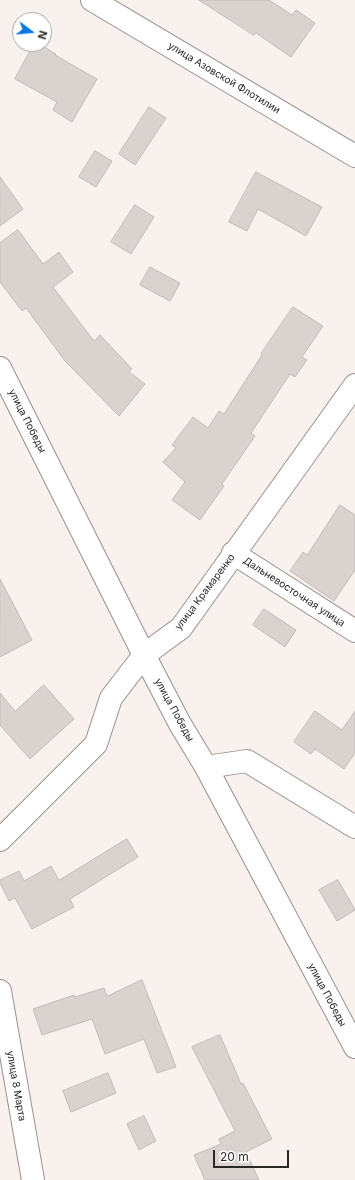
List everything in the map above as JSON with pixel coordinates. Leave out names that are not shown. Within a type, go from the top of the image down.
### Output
[{"type":"street","name":"улица Азовской Флотилии","points":[[92,0],[355,156]]},
{"type":"street","name":"улица Победы","points":[[0,368],[180,724],[206,767],[355,1047]]},
{"type":"street","name":"улица Крамаренко","points":[[0,840],[96,744],[111,698],[144,655],[180,628],[355,385]]},
{"type":"street","name":"Дальневосточная улица","points":[[233,553],[355,631]]},
{"type":"street","points":[[206,767],[247,761],[355,827]]},
{"type":"street","name":"улица 8 Марта","points":[[0,991],[33,1180]]},
{"type":"building","points":[[199,0],[269,0],[292,15],[296,10],[315,23],[291,57],[256,33],[254,35]]},
{"type":"building","points":[[30,52],[52,52],[56,54],[55,55],[97,79],[72,122],[53,110],[57,102],[15,79]]},
{"type":"building","points":[[149,107],[166,118],[135,165],[119,154]]},
{"type":"building","points":[[95,151],[112,161],[96,187],[79,177]]},
{"type":"building","points":[[256,172],[322,207],[306,236],[258,209],[247,231],[229,222]]},
{"type":"building","points":[[0,177],[23,209],[0,226]]},
{"type":"building","points":[[135,205],[154,217],[131,254],[111,242]]},
{"type":"building","points":[[18,230],[43,264],[59,252],[73,272],[53,287],[94,341],[100,335],[132,369],[129,372],[145,384],[119,416],[65,361],[26,308],[22,311],[0,282],[0,243]]},
{"type":"building","points":[[150,267],[180,283],[170,301],[140,285]]},
{"type":"building","points":[[293,307],[323,326],[302,357],[307,360],[295,377],[290,374],[251,433],[255,436],[222,484],[224,486],[200,520],[172,500],[185,482],[163,462],[176,448],[172,445],[193,417],[208,428],[219,411],[224,414],[262,355],[261,354]]},
{"type":"building","points":[[340,505],[355,515],[355,570],[334,601],[290,571],[303,552],[307,555]]},
{"type":"building","points":[[0,579],[32,640],[0,657]]},
{"type":"building","points":[[264,609],[296,630],[285,647],[253,625]]},
{"type":"building","points":[[44,685],[74,719],[30,759],[0,725],[0,693],[15,711]]},
{"type":"building","points":[[315,711],[342,730],[355,711],[355,753],[344,769],[315,749],[311,754],[294,742]]},
{"type":"building","points":[[127,839],[138,857],[70,899],[74,907],[32,929],[15,898],[9,901],[0,883],[0,880],[19,871],[24,881],[51,866],[59,880]]},
{"type":"building","points":[[338,880],[355,910],[337,921],[319,890]]},
{"type":"building","points":[[142,980],[176,1067],[157,1073],[144,1039],[105,1054],[92,1019],[42,1035],[33,1009],[74,995],[75,997],[104,988],[107,996]]},
{"type":"building","points":[[220,1035],[241,1084],[243,1083],[272,1139],[246,1152],[259,1180],[205,1180],[194,1155],[221,1144],[219,1139],[235,1131],[192,1047]]},
{"type":"building","points":[[108,1073],[116,1093],[71,1112],[63,1091]]},
{"type":"building","points":[[144,1116],[156,1141],[139,1150],[127,1124]]}]
